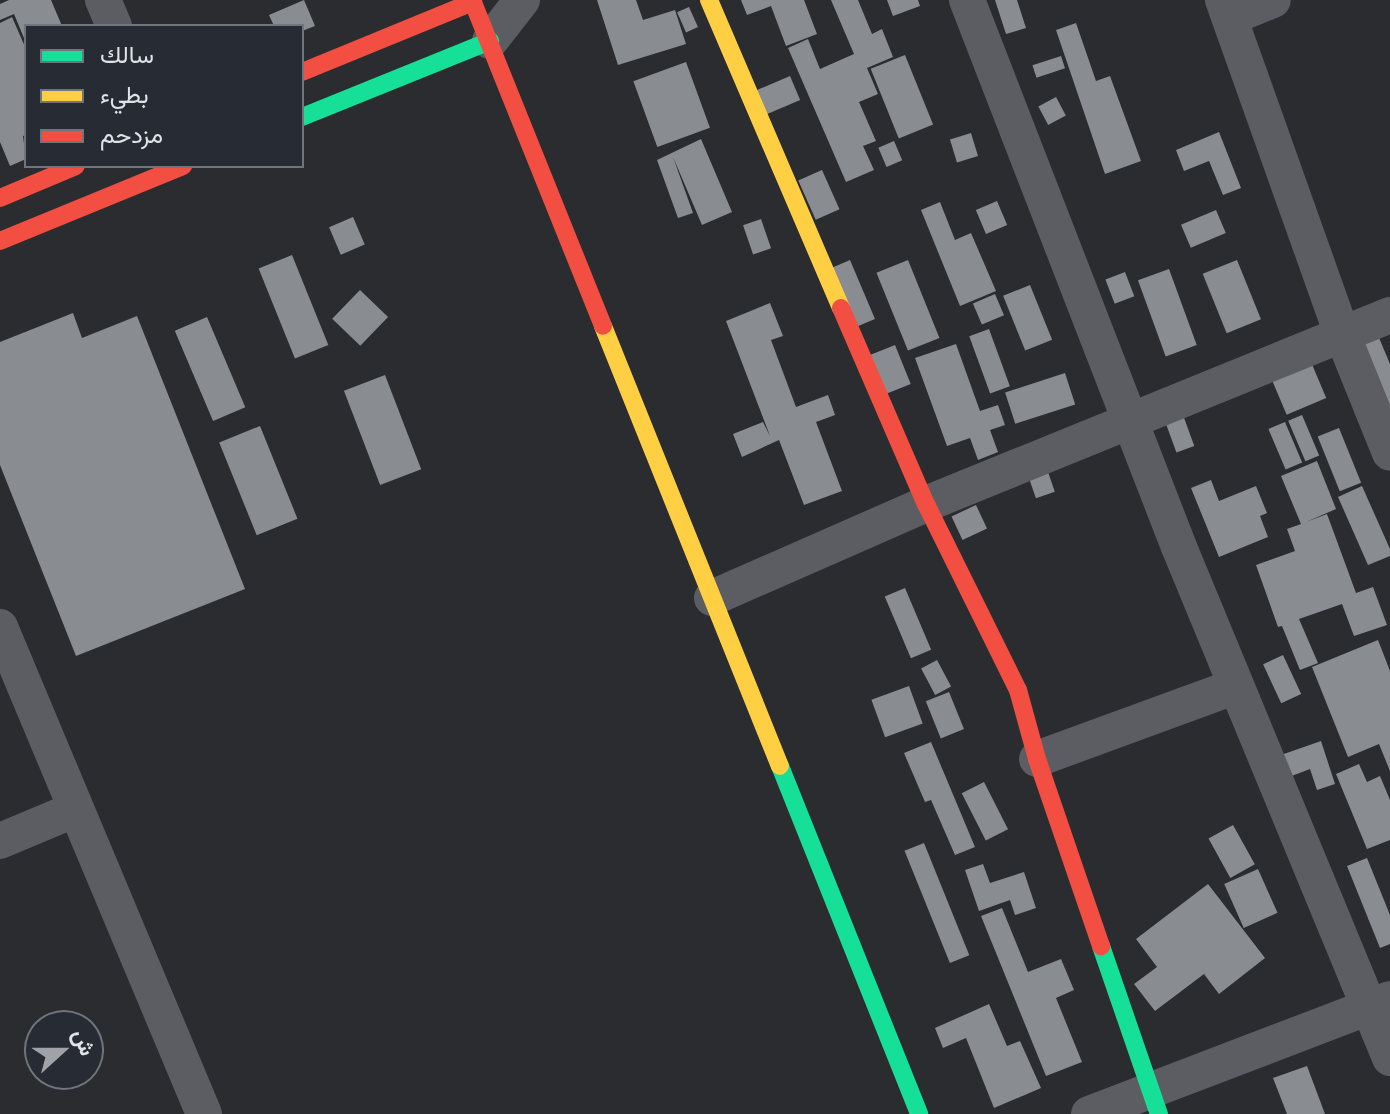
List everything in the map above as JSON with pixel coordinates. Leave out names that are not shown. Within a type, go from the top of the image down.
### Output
[{"type":"street","points":[[103,0],[113,24]]},
{"type":"street","points":[[304,116],[490,41],[522,0]]},
{"type":"street","points":[[709,0],[926,504],[1018,690],[1037,759],[1154,1102]]},
{"type":"street","points":[[967,0],[1236,686],[1380,1003],[1390,1058]]},
{"type":"street","points":[[1273,0],[1227,9],[1342,334],[1390,453]]},
{"type":"street","points":[[304,71],[474,1],[919,1114]]},
{"type":"street","points":[[0,198],[71,168]]},
{"type":"street","points":[[0,241],[178,168]]},
{"type":"street","points":[[712,598],[926,504],[1390,315]]},
{"type":"street","points":[[0,627],[204,1114]]},
{"type":"street","points":[[1037,759],[1236,686]]},
{"type":"street","points":[[0,841],[76,809]]},
{"type":"street","points":[[1089,1114],[1154,1102],[1380,1003]]},
{"type":"building","points":[[9,0],[51,0],[61,24],[24,24],[24,38],[14,14],[0,20],[0,4]]},
{"type":"building","points":[[304,0],[315,26],[304,30],[304,24],[273,24],[269,15]]},
{"type":"building","points":[[597,0],[636,0],[643,20],[675,10],[686,44],[618,65]]},
{"type":"building","points":[[741,0],[804,0],[817,34],[786,46],[771,6],[747,15]]},
{"type":"building","points":[[831,0],[858,0],[872,34],[882,29],[893,57],[867,68],[878,94],[859,102],[876,141],[863,146],[874,170],[846,182],[788,48],[808,39],[820,69],[854,54]]},
{"type":"building","points":[[887,0],[918,0],[920,6],[893,16]]},
{"type":"building","points":[[995,0],[1017,0],[1026,28],[1006,34]]},
{"type":"building","points":[[689,7],[698,27],[686,32],[677,12]]},
{"type":"building","points":[[12,17],[24,44],[24,160],[10,166],[0,142],[0,23]]},
{"type":"building","points":[[1076,23],[1096,81],[1110,76],[1141,161],[1105,174],[1056,30]]},
{"type":"building","points":[[905,55],[933,125],[899,138],[871,69]]},
{"type":"building","points":[[1061,56],[1065,68],[1036,78],[1032,65]]},
{"type":"building","points":[[686,62],[710,128],[657,147],[633,81]]},
{"type":"building","points":[[790,76],[800,100],[766,114],[756,90]]},
{"type":"building","points":[[1056,97],[1066,116],[1048,125],[1038,106]]},
{"type":"building","points":[[1219,132],[1241,188],[1223,195],[1209,161],[1184,171],[1176,150]]},
{"type":"building","points":[[971,133],[978,156],[957,162],[950,139]]},
{"type":"building","points":[[701,139],[732,212],[702,225],[673,157],[693,213],[678,218],[657,160]]},
{"type":"building","points":[[894,141],[902,160],[887,167],[878,148]]},
{"type":"building","points":[[822,170],[839,209],[816,220],[798,181]]},
{"type":"building","points":[[997,201],[1007,225],[986,234],[976,210]]},
{"type":"building","points":[[940,202],[955,240],[971,233],[996,291],[960,306],[921,210]]},
{"type":"building","points":[[1216,210],[1226,233],[1191,248],[1181,225]]},
{"type":"building","points":[[353,217],[365,245],[341,255],[329,227]]},
{"type":"building","points":[[761,219],[771,248],[753,254],[743,225]]},
{"type":"building","points":[[292,255],[328,345],[295,358],[259,268]]},
{"type":"building","points":[[850,260],[875,319],[851,329],[826,270]]},
{"type":"building","points":[[908,260],[939,338],[908,351],[876,273]]},
{"type":"building","points":[[1237,260],[1261,319],[1227,333],[1203,274]]},
{"type":"building","points":[[1169,269],[1197,345],[1166,356],[1138,280]]},
{"type":"building","points":[[1125,272],[1134,296],[1115,304],[1105,280]]},
{"type":"building","points":[[1030,285],[1052,340],[1025,351],[1003,296]]},
{"type":"building","points":[[360,290],[388,317],[360,346],[332,319]]},
{"type":"building","points":[[995,294],[1004,315],[982,325],[973,303]]},
{"type":"building","points":[[770,303],[783,336],[771,340],[796,407],[828,395],[835,415],[816,422],[842,491],[804,505],[779,440],[742,457],[733,434],[763,422],[770,436],[726,321]]},
{"type":"building","points":[[73,313],[82,338],[137,316],[245,589],[76,656],[0,465],[0,342]]},
{"type":"building","points":[[207,317],[245,407],[213,421],[175,331]]},
{"type":"building","points":[[989,329],[1010,386],[990,394],[969,336]]},
{"type":"building","points":[[1377,333],[1390,364],[1390,420],[1356,342]]},
{"type":"building","points":[[956,344],[980,411],[998,405],[1005,425],[990,430],[998,452],[978,460],[970,438],[947,446],[915,358]]},
{"type":"building","points":[[895,345],[911,384],[884,395],[868,356]]},
{"type":"building","points":[[1311,362],[1326,398],[1287,415],[1271,379]]},
{"type":"building","points":[[1065,373],[1075,404],[1015,424],[1005,392]]},
{"type":"building","points":[[385,375],[421,469],[380,485],[344,391]]},
{"type":"building","points":[[1183,415],[1194,446],[1176,453],[1165,421]]},
{"type":"building","points":[[1302,415],[1319,456],[1305,461],[1288,421]]},
{"type":"building","points":[[1285,422],[1302,463],[1286,470],[1268,429]]},
{"type":"building","points":[[260,426],[297,519],[257,535],[219,442]]},
{"type":"building","points":[[1339,428],[1361,483],[1340,491],[1318,437]]},
{"type":"building","points":[[1317,461],[1336,509],[1306,522],[1327,514],[1356,593],[1373,587],[1387,625],[1354,636],[1342,604],[1299,619],[1318,663],[1300,670],[1282,626],[1278,627],[1256,565],[1295,551],[1287,529],[1301,524],[1281,476]]},
{"type":"building","points":[[1048,472],[1055,492],[1036,498],[1029,479]]},
{"type":"building","points":[[1211,480],[1219,501],[1256,486],[1267,513],[1260,516],[1268,537],[1219,557],[1191,488]]},
{"type":"building","points":[[1362,486],[1390,549],[1390,556],[1368,565],[1338,497]]},
{"type":"building","points":[[976,505],[987,529],[963,540],[952,516]]},
{"type":"building","points":[[905,588],[931,650],[911,658],[885,597]]},
{"type":"building","points":[[1378,640],[1390,671],[1390,771],[1379,744],[1348,757],[1312,667]]},
{"type":"building","points":[[1283,655],[1301,694],[1281,703],[1263,664]]},
{"type":"building","points":[[937,660],[951,686],[935,695],[921,668]]},
{"type":"building","points":[[909,686],[923,724],[885,737],[871,700]]},
{"type":"building","points":[[949,692],[964,729],[941,738],[926,701]]},
{"type":"building","points":[[1321,741],[1335,784],[1317,790],[1310,769],[1289,777],[1281,755]]},
{"type":"building","points":[[931,742],[975,847],[955,855],[931,800],[925,802],[904,753]]},
{"type":"building","points":[[1359,764],[1367,782],[1380,776],[1390,800],[1390,840],[1367,849],[1336,774]]},
{"type":"building","points":[[984,782],[1008,829],[986,841],[962,793]]},
{"type":"building","points":[[1233,825],[1255,864],[1230,878],[1209,839]]},
{"type":"building","points":[[924,843],[969,955],[950,963],[905,851]]},
{"type":"building","points":[[1367,858],[1390,915],[1390,944],[1380,948],[1347,866]]},
{"type":"building","points":[[983,864],[990,883],[1024,872],[1036,908],[1015,915],[1010,900],[979,911],[965,870]]},
{"type":"building","points":[[1258,869],[1278,913],[1244,928],[1224,884]]},
{"type":"building","points":[[1208,884],[1265,958],[1219,994],[1204,974],[1155,1011],[1134,984],[1157,967],[1136,939]]},
{"type":"building","points":[[1002,908],[1028,972],[1061,959],[1074,990],[1056,998],[1082,1062],[1046,1076],[981,916]]},
{"type":"building","points":[[989,1004],[1007,1046],[1020,1041],[1041,1088],[994,1108],[966,1038],[943,1048],[935,1028]]},
{"type":"building","points":[[1307,1066],[1325,1114],[1287,1114],[1273,1078]]},
{"type":"traffic: fast","points":[[304,116],[490,41]]},
{"type":"traffic: fast","points":[[780,766],[919,1114]]},
{"type":"traffic: fast","points":[[1101,946],[1159,1114]]},
{"type":"traffic: slow","points":[[709,0],[841,308]]},
{"type":"traffic: slow","points":[[603,326],[780,766]]},
{"type":"traffic: jam","points":[[472,0],[603,326]]},
{"type":"traffic: jam","points":[[304,71],[473,2]]},
{"type":"traffic: jam","points":[[0,198],[71,168]]},
{"type":"traffic: jam","points":[[0,241],[178,168]]},
{"type":"traffic: jam","points":[[841,308],[926,504],[1018,690],[1037,759],[1101,946]]}]
